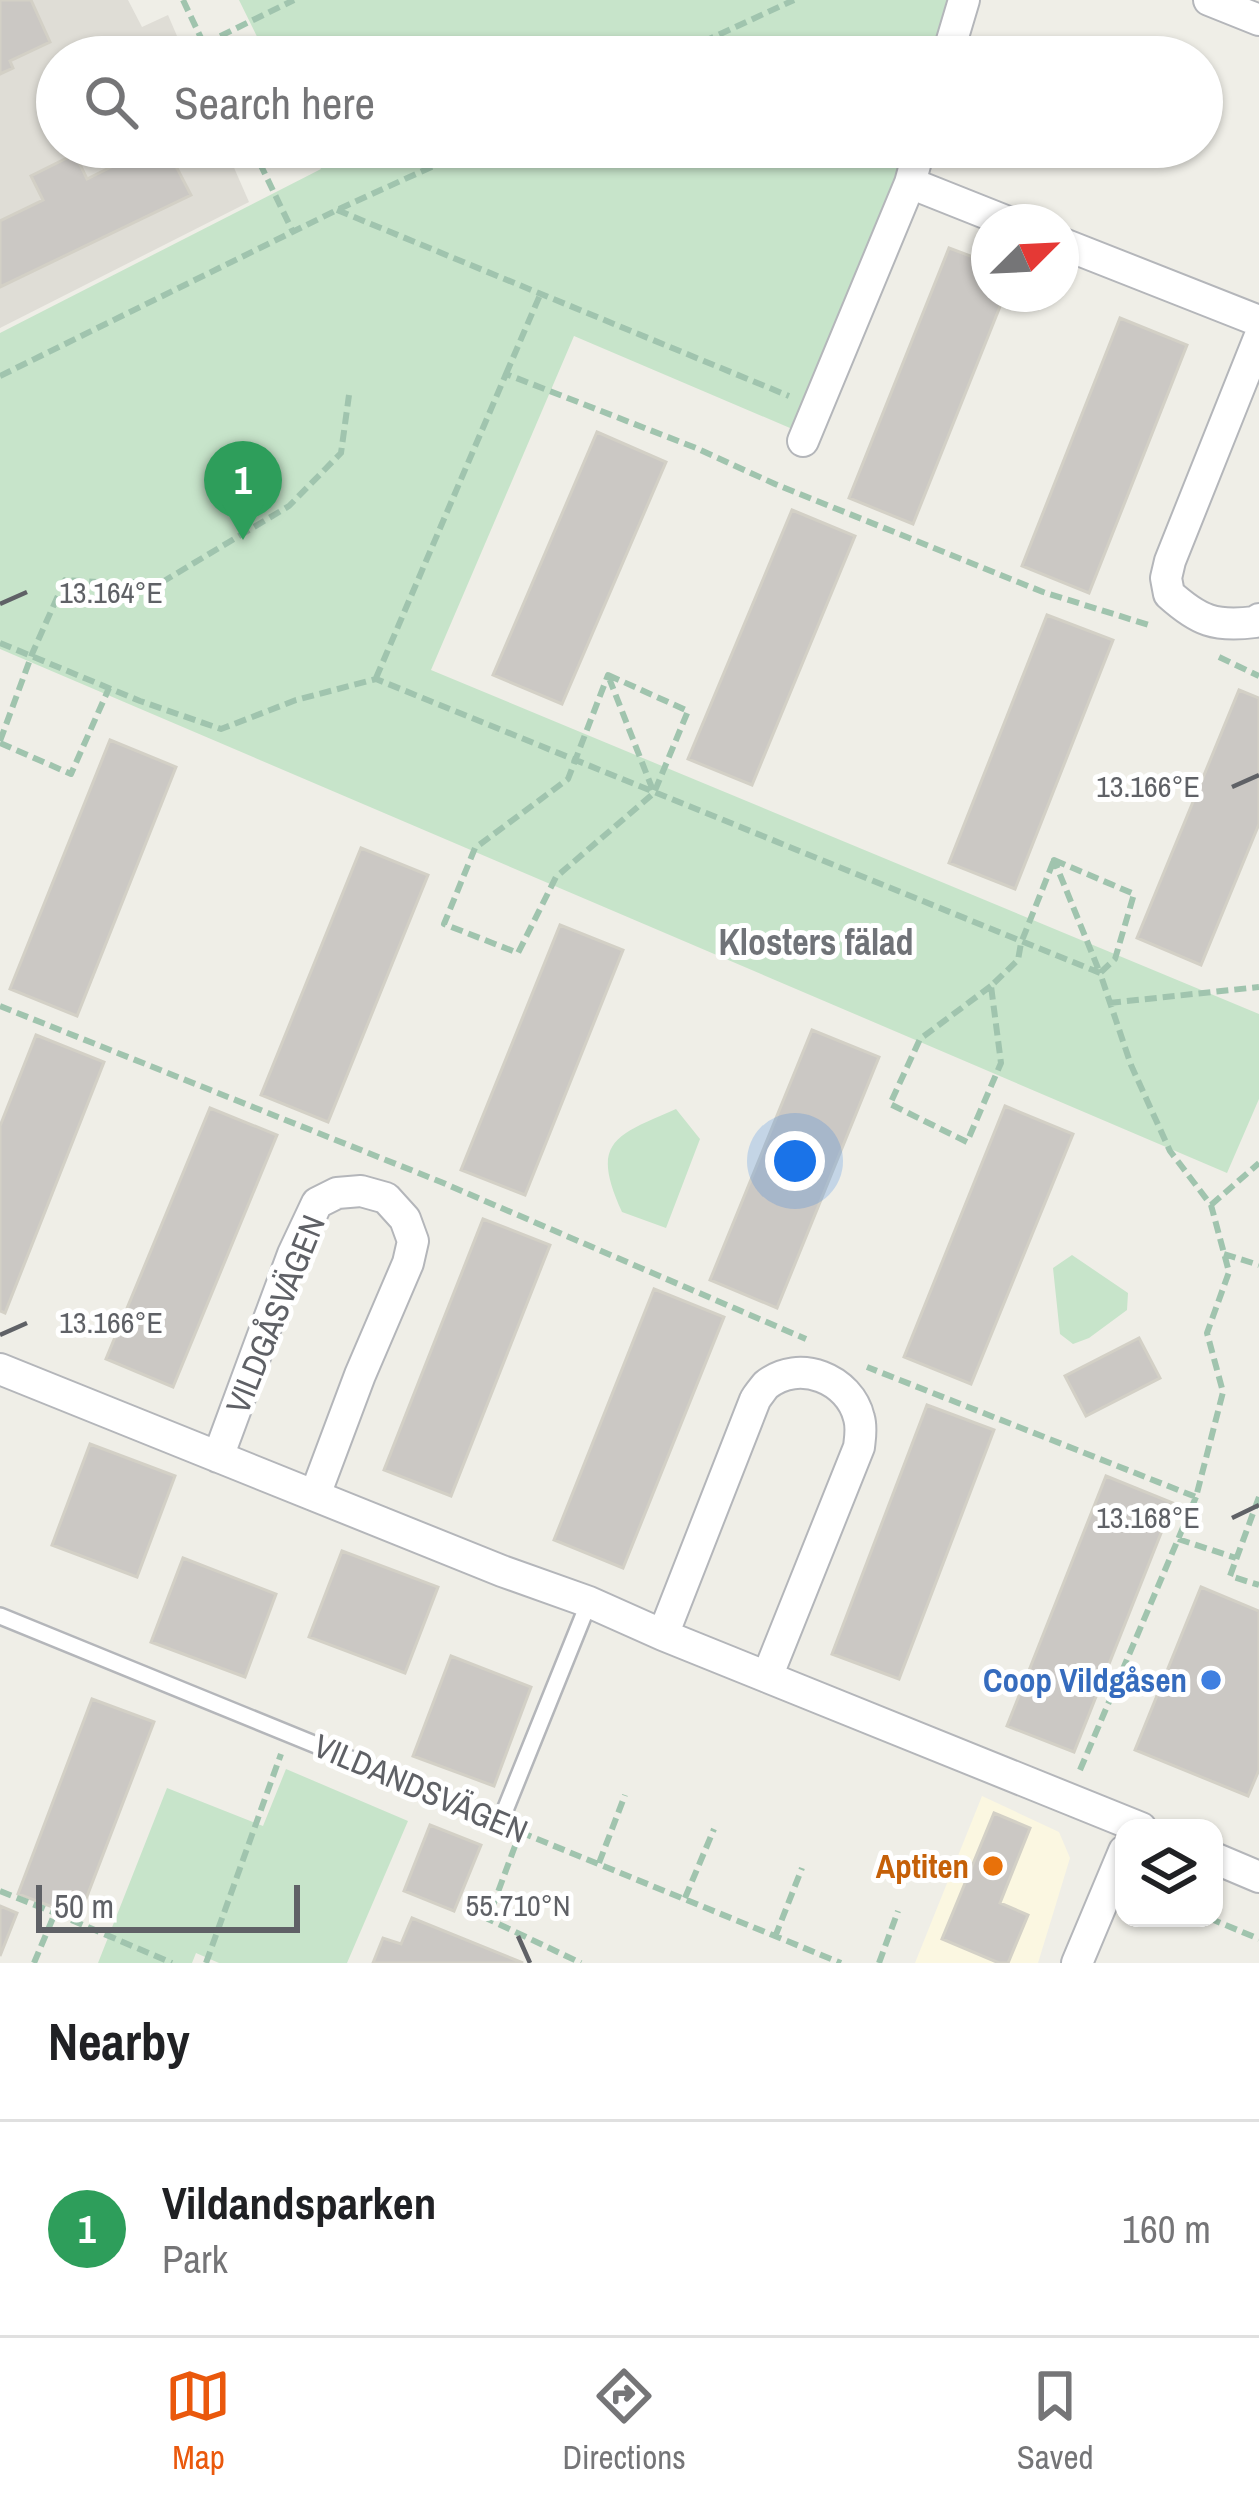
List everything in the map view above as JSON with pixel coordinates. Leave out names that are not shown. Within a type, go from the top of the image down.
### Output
[{"type":"street","points":[[953,36],[964,0]]},
{"type":"street","points":[[1209,0],[1259,20]]},
{"type":"street","points":[[802,442],[914,168]]},
{"type":"street","points":[[910,183],[971,207]]},
{"type":"street","points":[[1079,250],[1259,321]]},
{"type":"street","points":[[1259,338],[1166,578],[1169,593],[1217,625],[1259,619]]},
{"type":"street","name":"VILDGÅSVÄGEN","points":[[218,1456],[293,1254],[317,1203],[337,1193],[361,1191],[386,1198],[405,1220],[413,1240],[408,1263],[315,1496]]},
{"type":"street","name":"VILDGÅSVÄGEN","points":[[0,1369],[589,1602],[1069,1798],[1115,1823]]},
{"type":"street","points":[[663,1636],[754,1400],[766,1385],[785,1376],[810,1373],[834,1380],[854,1402],[861,1423],[859,1448],[767,1677]]},
{"type":"street","points":[[1223,1862],[1259,1877]]},
{"type":"street","points":[[1077,1963],[1115,1875]]},
{"type":"lane","name":"VILDANDSVÄGEN","points":[[0,1616],[424,1789],[499,1826],[589,1602]]},
{"type":"path","points":[[183,0],[200,36]]},
{"type":"path","points":[[268,0],[273,10]]},
{"type":"path","points":[[220,36],[294,0]]},
{"type":"path","points":[[716,36],[794,0]]},
{"type":"path","points":[[262,168],[293,232]]},
{"type":"path","points":[[0,376],[429,168]]},
{"type":"path","points":[[337,210],[817,407]]},
{"type":"path","points":[[376,679],[541,294]]},
{"type":"path","points":[[506,374],[1043,592],[1151,626]]},
{"type":"path","points":[[109,688],[71,774],[0,742],[64,580],[164,581],[289,506],[341,454],[349,395]]},
{"type":"path","points":[[0,643],[221,729],[296,700],[376,679],[1100,973]]},
{"type":"path","points":[[1214,655],[1259,676]]},
{"type":"path","points":[[608,675],[688,711],[654,793],[556,877],[518,953],[444,924],[475,848],[568,779],[608,675]]},
{"type":"path","points":[[608,675],[654,793]]},
{"type":"path","points":[[991,986],[1001,1063],[967,1142],[890,1104],[920,1039],[1018,960],[1054,860]]},
{"type":"path","points":[[1054,860],[1131,1065],[1170,1151],[1210,1205],[1229,1272],[1207,1333],[1223,1392],[1196,1497],[1069,1798]]},
{"type":"path","points":[[1054,860],[1133,894],[1115,959],[1100,973]]},
{"type":"path","points":[[1109,1003],[1259,987]]},
{"type":"path","points":[[0,1006],[441,1183],[819,1346]]},
{"type":"path","points":[[1210,1205],[1259,1163]]},
{"type":"path","points":[[1224,1254],[1259,1265]]},
{"type":"path","points":[[860,1364],[1196,1497]]},
{"type":"path","points":[[1259,1497],[1230,1576],[1259,1585]]},
{"type":"path","points":[[1178,1539],[1237,1558]]},
{"type":"path","points":[[206,1963],[289,1734]]},
{"type":"path","points":[[599,1863],[625,1795]]},
{"type":"path","points":[[685,1898],[713,1828]]},
{"type":"path","name":"VILDANDSVÄGEN","points":[[581,1963],[488,1919],[520,1832],[841,1963]]},
{"type":"path","points":[[775,1937],[802,1868]]},
{"type":"path","points":[[0,1891],[172,1963]]},
{"type":"path","points":[[879,1963],[898,1911]]},
{"type":"path","points":[[34,1963],[55,1913]]},
{"type":"path","points":[[1223,1924],[1259,1940]]},
{"type":"shaded area","points":[[0,0],[128,0],[142,27],[168,15],[177,36],[36,36],[36,168],[234,168],[249,202],[0,328]]},
{"type":"shaded area","points":[[982,1796],[1059,1832],[1070,1858],[1038,1963],[915,1963]]},
{"type":"green space","points":[[239,0],[954,0],[942,36],[257,36]]},
{"type":"green space","points":[[898,168],[857,288],[797,431],[574,336],[431,670],[1259,1014],[1259,1099],[1227,1173],[0,649],[0,333],[321,169]]},
{"type":"green space","points":[[676,1109],[700,1139],[666,1228],[622,1212],[608,1170],[609,1156],[623,1135]]},
{"type":"green space","points":[[1072,1255],[1128,1293],[1127,1310],[1073,1344],[1060,1334],[1053,1268]]},
{"type":"green space","points":[[286,1769],[408,1821],[347,1963],[219,1963],[196,1953],[192,1963],[98,1963],[167,1788],[263,1826]]},
{"type":"building","points":[[0,0],[31,0],[47,36],[36,36],[36,49],[10,61],[13,68],[0,74]]},
{"type":"building","points":[[47,168],[82,168],[87,179],[109,168],[177,168],[191,195],[0,287],[0,221],[43,200],[31,176]]},
{"type":"building","points":[[949,248],[971,256],[971,312],[998,312],[913,524],[849,498]]},
{"type":"building","points":[[1120,318],[1187,345],[1089,593],[1022,566]]},
{"type":"building","points":[[597,432],[666,462],[562,704],[493,675]]},
{"type":"building","points":[[792,510],[855,536],[752,785],[688,759]]},
{"type":"building","points":[[1047,615],[1113,640],[1015,889],[949,863]]},
{"type":"building","points":[[1239,690],[1259,698],[1259,824],[1201,965],[1137,938]]},
{"type":"building","points":[[110,740],[176,767],[77,1016],[10,989]]},
{"type":"building","points":[[361,848],[428,875],[328,1122],[261,1095]]},
{"type":"building","points":[[560,925],[623,950],[525,1195],[461,1170]]},
{"type":"building","points":[[812,1030],[879,1057],[777,1308],[710,1280]]},
{"type":"building","points":[[36,1035],[104,1062],[5,1313],[0,1311],[0,1126]]},
{"type":"building","points":[[1005,1106],[1073,1134],[971,1384],[904,1357]]},
{"type":"building","points":[[210,1108],[277,1135],[173,1387],[106,1359]]},
{"type":"building","points":[[483,1219],[550,1245],[451,1496],[384,1470]]},
{"type":"building","points":[[654,1289],[724,1317],[623,1568],[554,1540]]},
{"type":"building","points":[[1139,1338],[1160,1378],[1086,1416],[1065,1376]]},
{"type":"building","points":[[927,1405],[994,1430],[899,1679],[832,1654]]},
{"type":"building","points":[[90,1444],[175,1476],[137,1577],[52,1545]]},
{"type":"building","points":[[1106,1476],[1173,1503],[1074,1752],[1007,1726]]},
{"type":"building","points":[[342,1551],[438,1587],[405,1673],[309,1637]]},
{"type":"building","points":[[183,1558],[276,1594],[245,1677],[151,1642]]},
{"type":"building","name":"Coop Vildgåsen","points":[[1201,1587],[1259,1611],[1259,1770],[1248,1796],[1135,1750]]},
{"type":"building","points":[[451,1656],[531,1687],[494,1786],[413,1756]]},
{"type":"building","points":[[92,1699],[154,1722],[79,1917],[18,1894]]},
{"type":"building","name":"Aptiten","points":[[994,1813],[1030,1828],[1000,1903],[1028,1915],[1008,1963],[942,1939]]},
{"type":"building","points":[[430,1825],[481,1845],[454,1911],[404,1891]]},
{"type":"building","points":[[0,1906],[17,1913],[0,1956]]},
{"type":"building","points":[[412,1918],[523,1963],[373,1963],[383,1938],[401,1944]]},
{"type":"place","name":"Vildandsparken","points":[[243,540]]},
{"type":"place","name":"Coop Vildgåsen","points":[[1211,1680]]},
{"type":"place","name":"Aptiten","points":[[993,1866]]},
{"type":"district","name":"Klosters fälad","points":[[816,942]]}]
